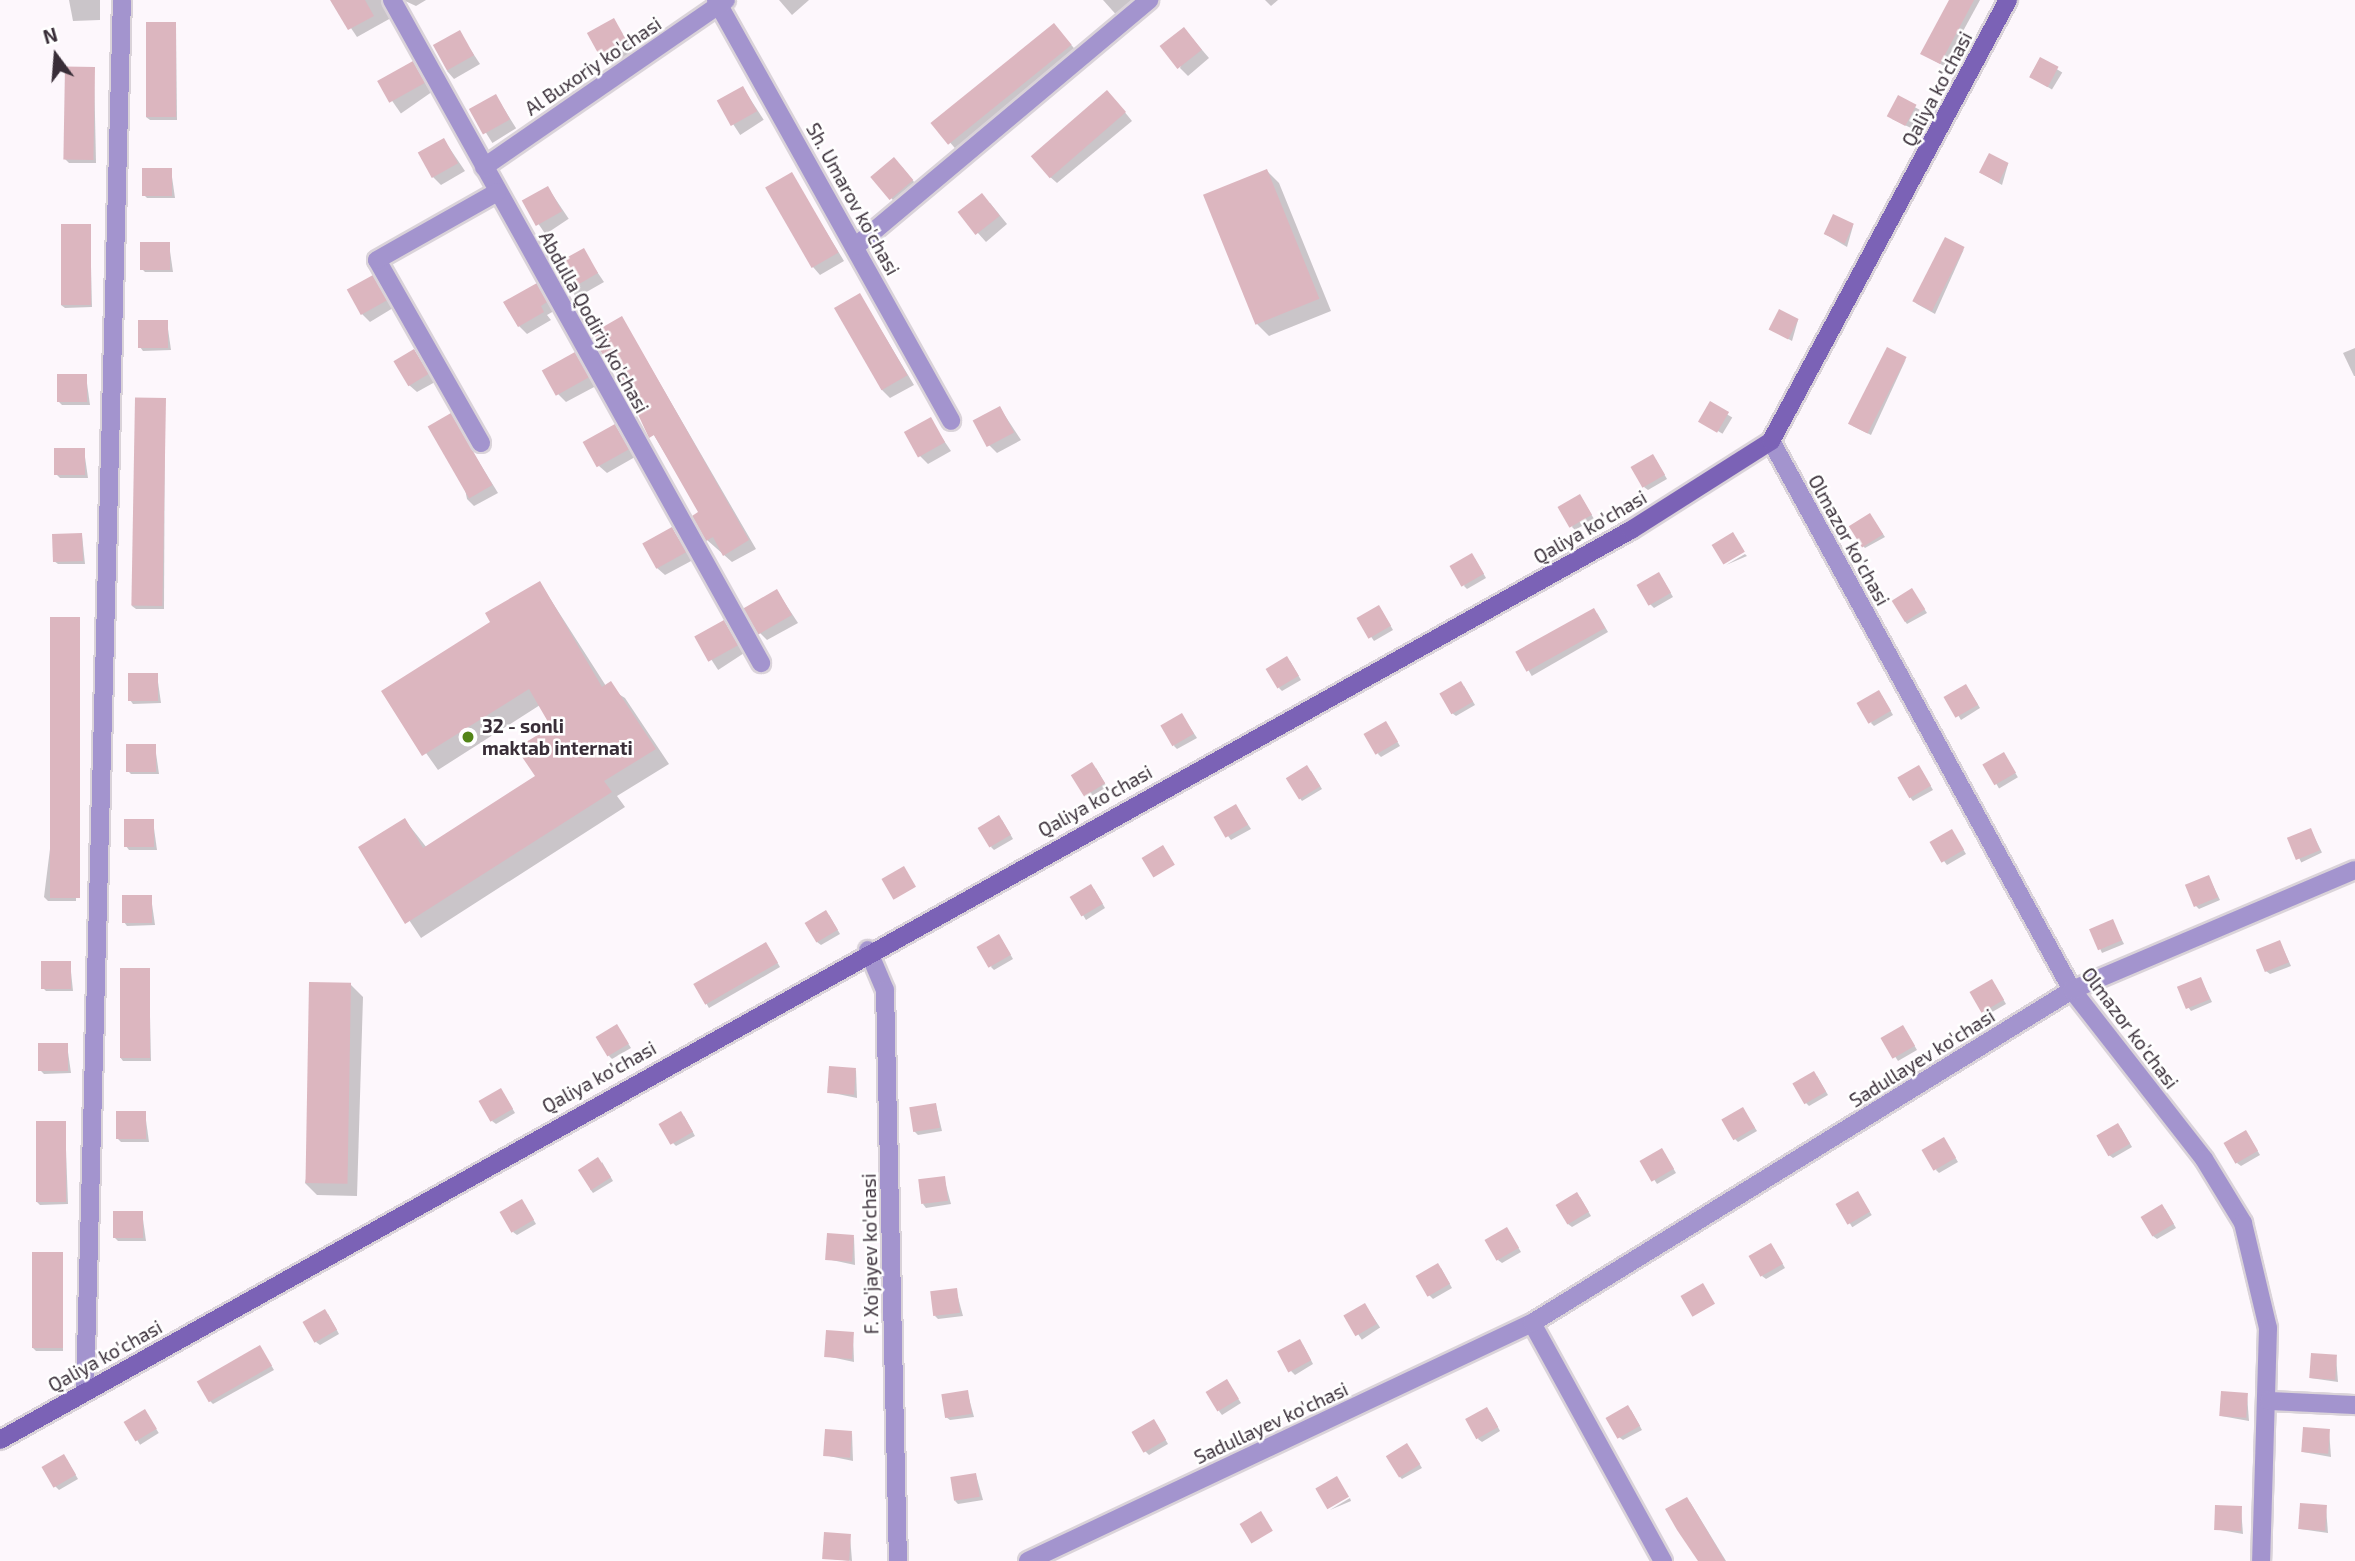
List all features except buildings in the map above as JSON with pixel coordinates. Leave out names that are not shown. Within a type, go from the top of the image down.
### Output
[{"type":"main road","name":"Qaliya ko'chasi","points":[[0,1440],[868,950],[1631,530],[1771,441],[2008,0]]},
{"type":"street","points":[[85,1392],[122,0]]},
{"type":"street","name":"Abdulla Qodiriy ko'chasi","points":[[391,0],[761,663]]},
{"type":"street","points":[[856,246],[1149,0]]},
{"type":"street","name":"Al Buxoriy ko'chasi","points":[[484,167],[720,2]]},
{"type":"street","name":"Sh. Umarov ko'chasi","points":[[720,2],[951,421]]},
{"type":"street","points":[[481,443],[377,260],[497,192]]},
{"type":"street","name":"Olmazor ko'chasi","points":[[1771,441],[2072,990],[2211,1169],[2243,1223],[2264,1293],[2269,1401],[2261,1561]]},
{"type":"street","name":"Sadullayev ko'chasi","points":[[1028,1561],[1532,1323],[2072,990],[2355,870]]},
{"type":"street","name":"F. Xo'jayev ko'chasi","points":[[868,950],[885,990],[898,1561]]},
{"type":"street","points":[[1532,1323],[1663,1561]]},
{"type":"street","points":[[2269,1401],[2355,1405]]},
{"type":"place","name":"32 - sonli maktab internati","points":[[468,737]]}]
